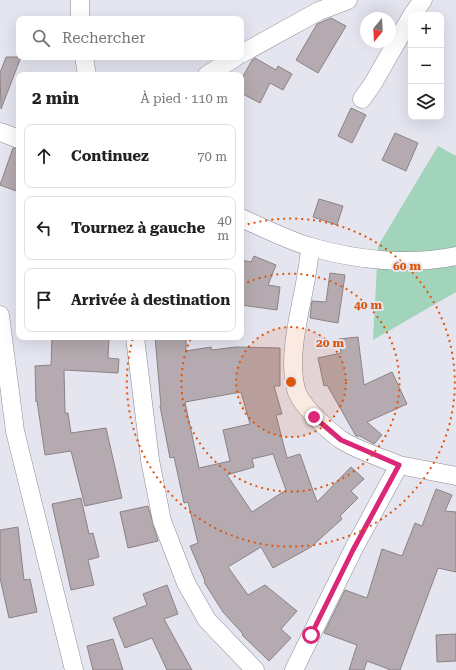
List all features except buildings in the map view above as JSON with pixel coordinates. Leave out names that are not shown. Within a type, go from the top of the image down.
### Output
[{"type":"street","points":[[80,0],[80,16]]},
{"type":"street","points":[[415,12],[423,0]]},
{"type":"street","points":[[244,52],[319,11],[344,1]]},
{"type":"street","points":[[362,99],[372,85],[408,23]]},
{"type":"street","points":[[84,60],[86,72]]},
{"type":"street","points":[[212,72],[231,60]]},
{"type":"street","points":[[0,132],[16,138]]},
{"type":"street","points":[[244,219],[310,247],[355,257],[401,261],[456,256]]},
{"type":"street","points":[[310,247],[309,266],[293,357],[296,390],[314,417],[341,440],[399,465],[456,476]]},
{"type":"street","points":[[0,315],[15,431],[74,670]]},
{"type":"street","points":[[135,340],[150,460],[162,521],[186,584],[207,620],[255,670]]},
{"type":"street","points":[[294,670],[353,550],[399,465]]},
{"type":"green space","points":[[438,146],[456,156],[456,292],[373,340],[378,246]]},
{"type":"route","points":[[311,635],[376,505],[399,465],[341,440],[314,417]]}]
